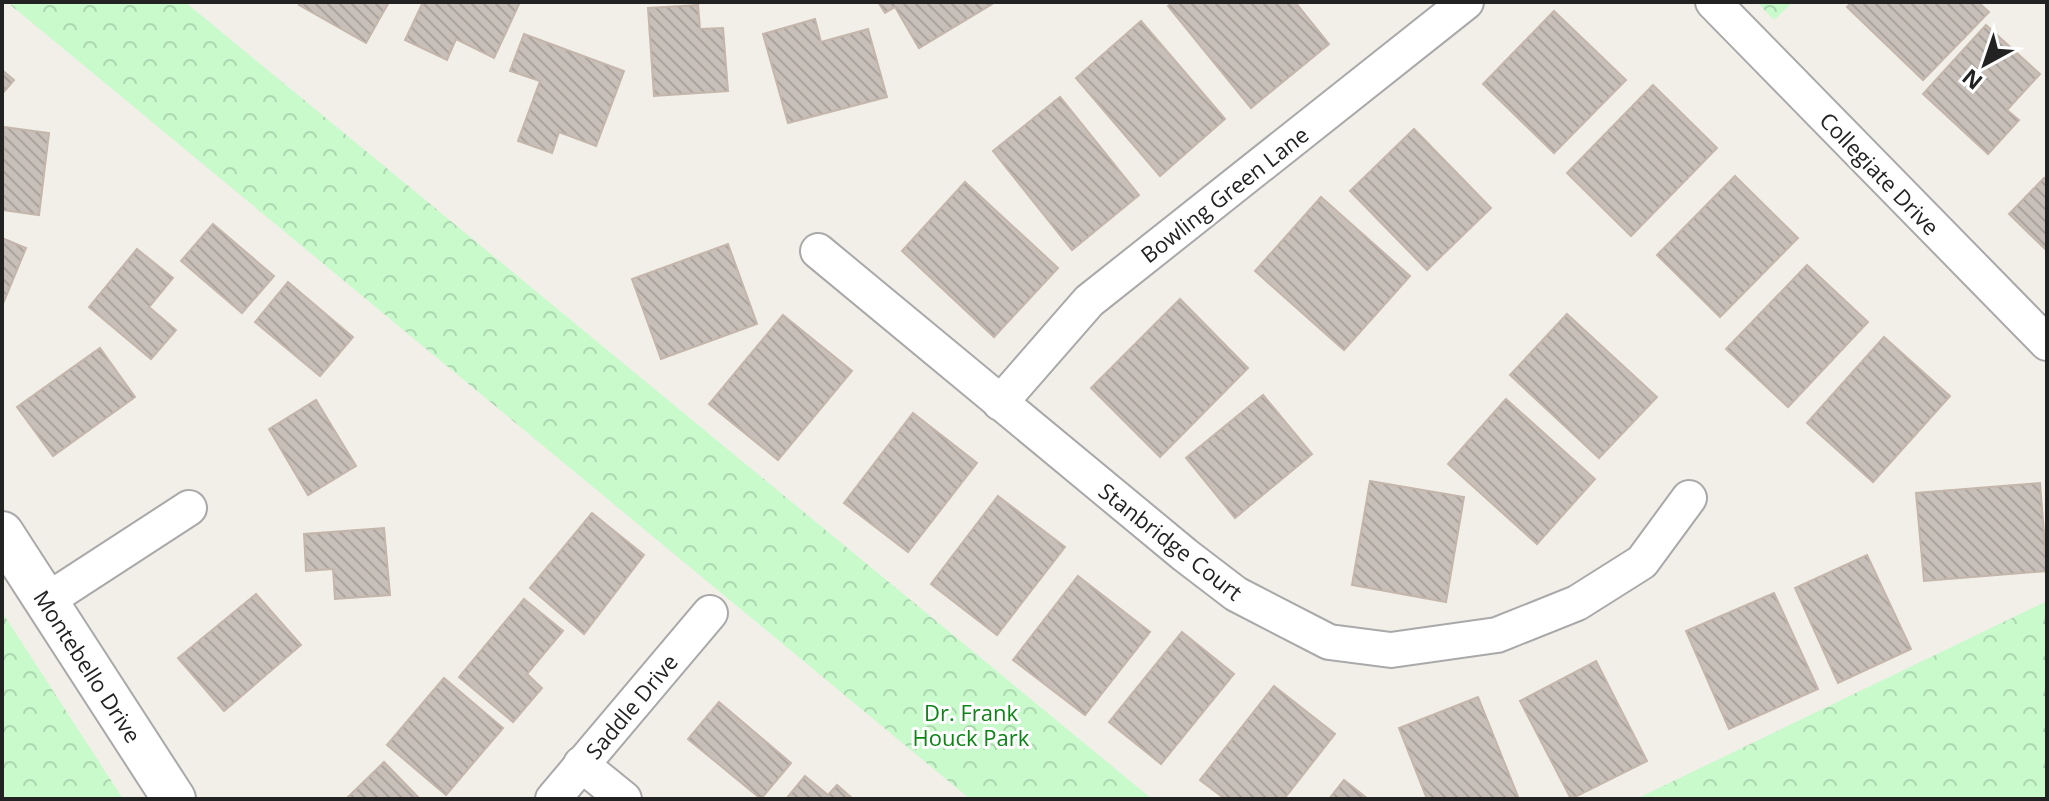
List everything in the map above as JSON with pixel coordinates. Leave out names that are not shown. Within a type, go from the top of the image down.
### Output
[{"type":"street","name":"Bowling Green Lane","points":[[1000,403],[1089,301],[1466,2]]},
{"type":"street","name":"Collegiate Drive","points":[[1713,2],[2047,343]]},
{"type":"street","name":"Stanbridge Court","points":[[818,251],[1236,594],[1329,642],[1391,650],[1497,635],[1577,603],[1642,562],[1689,498]]},
{"type":"street","points":[[46,601],[189,508]]},
{"type":"street","name":"Montebello Drive","points":[[2,533],[174,799]]},
{"type":"street","name":"Saddle Drive","points":[[553,799],[710,613]]},
{"type":"street","points":[[581,764],[624,799]]},
{"type":"green space","name":"Dr. Frank Houck Park","points":[[7,2],[185,2],[1152,799],[970,799]]},
{"type":"green space","points":[[1757,2],[1793,2],[1774,20]]},
{"type":"green space","points":[[2047,601],[2047,799],[1636,799]]},
{"type":"green space","points":[[2,612],[123,799],[2,799]]},
{"type":"building","points":[[301,2],[389,2],[366,43],[299,5]]},
{"type":"building","points":[[423,2],[520,2],[494,58],[456,39],[447,60],[405,40]]},
{"type":"building","points":[[878,2],[992,4],[919,48],[895,7],[885,13]]},
{"type":"building","points":[[1172,2],[1295,2],[1329,44],[1251,108],[1168,6]]},
{"type":"building","points":[[1852,2],[1978,2],[1989,12],[1923,80],[1847,7]]},
{"type":"building","points":[[698,5],[700,29],[723,28],[728,91],[654,96],[648,8]]},
{"type":"building","points":[[1554,11],[1626,80],[1554,153],[1483,84]]},
{"type":"building","points":[[815,19],[821,42],[868,29],[887,97],[788,123],[763,34]]},
{"type":"building","points":[[1141,21],[1225,119],[1160,176],[1076,78]]},
{"type":"building","points":[[1986,25],[2040,74],[2007,110],[2019,120],[1988,154],[1923,94]]},
{"type":"building","points":[[524,34],[624,71],[596,146],[559,132],[552,153],[518,141],[540,81],[510,71]]},
{"type":"building","points":[[2,70],[14,80],[2,94]]},
{"type":"building","points":[[1653,85],[1717,148],[1631,236],[1567,173]]},
{"type":"building","points":[[1060,97],[1139,195],[1072,250],[993,151]]},
{"type":"building","points":[[4,127],[49,133],[39,215],[2,210]]},
{"type":"building","points":[[1414,129],[1491,208],[1427,270],[1350,191]]},
{"type":"building","points":[[1735,176],[1798,238],[1720,317],[1657,255]]},
{"type":"building","points":[[2044,178],[2047,181],[2047,251],[2009,214]]},
{"type":"building","points":[[965,182],[1058,268],[994,337],[902,251]]},
{"type":"building","points":[[1321,197],[1410,276],[1344,350],[1255,271]]},
{"type":"building","points":[[213,224],[274,276],[242,313],[181,261]]},
{"type":"building","points":[[2,238],[26,248],[2,306]]},
{"type":"building","points":[[728,244],[757,324],[661,359],[632,279]]},
{"type":"building","points":[[137,249],[173,278],[149,307],[176,330],[151,359],[89,307]]},
{"type":"building","points":[[1807,265],[1868,322],[1788,407],[1726,349]]},
{"type":"building","points":[[288,282],[353,337],[320,376],[255,322]]},
{"type":"building","points":[[1180,299],[1248,368],[1160,457],[1091,388]]},
{"type":"building","points":[[1567,314],[1657,397],[1599,458],[1510,375]]},
{"type":"building","points":[[783,315],[852,371],[778,460],[709,404]]},
{"type":"building","points":[[1884,337],[1950,396],[1873,482],[1807,423]]},
{"type":"building","points":[[100,348],[135,397],[53,456],[17,407]]},
{"type":"building","points":[[1263,395],[1312,454],[1235,518],[1186,458]]},
{"type":"building","points":[[1506,399],[1595,479],[1537,544],[1448,464]]},
{"type":"building","points":[[316,400],[356,466],[308,495],[269,429]]},
{"type":"building","points":[[913,413],[977,463],[908,552],[844,503]]},
{"type":"building","points":[[1370,481],[1464,497],[1446,602],[1352,585]]},
{"type":"building","points":[[2040,483],[2047,571],[1924,581],[1916,493]]},
{"type":"building","points":[[998,496],[1065,547],[997,635],[931,584]]},
{"type":"building","points":[[592,513],[644,555],[584,634],[530,588]]},
{"type":"building","points":[[384,528],[390,595],[335,599],[333,569],[306,571],[304,534]]},
{"type":"building","points":[[1867,555],[1911,649],[1838,683],[1795,588]]},
{"type":"building","points":[[1078,576],[1150,632],[1085,715],[1013,660]]},
{"type":"building","points":[[1774,593],[1818,689],[1729,729],[1686,631]]},
{"type":"building","points":[[256,594],[301,645],[224,711],[178,658]]},
{"type":"building","points":[[524,599],[563,631],[527,674],[542,688],[513,722],[459,677]]},
{"type":"building","points":[[1182,632],[1234,674],[1161,764],[1109,722]]},
{"type":"building","points":[[1596,661],[1647,761],[1571,799],[1520,701]]},
{"type":"building","points":[[444,678],[503,728],[446,795],[387,745]]},
{"type":"building","points":[[1274,686],[1335,734],[1284,799],[1225,799],[1200,780]]},
{"type":"building","points":[[1478,697],[1519,799],[1427,799],[1399,728]]},
{"type":"building","points":[[719,702],[791,763],[761,799],[688,739]]},
{"type":"building","points":[[384,762],[420,799],[346,799]]},
{"type":"building","points":[[805,776],[828,795],[837,785],[853,799],[786,799]]},
{"type":"building","points":[[1344,780],[1368,799],[1329,799]]}]
